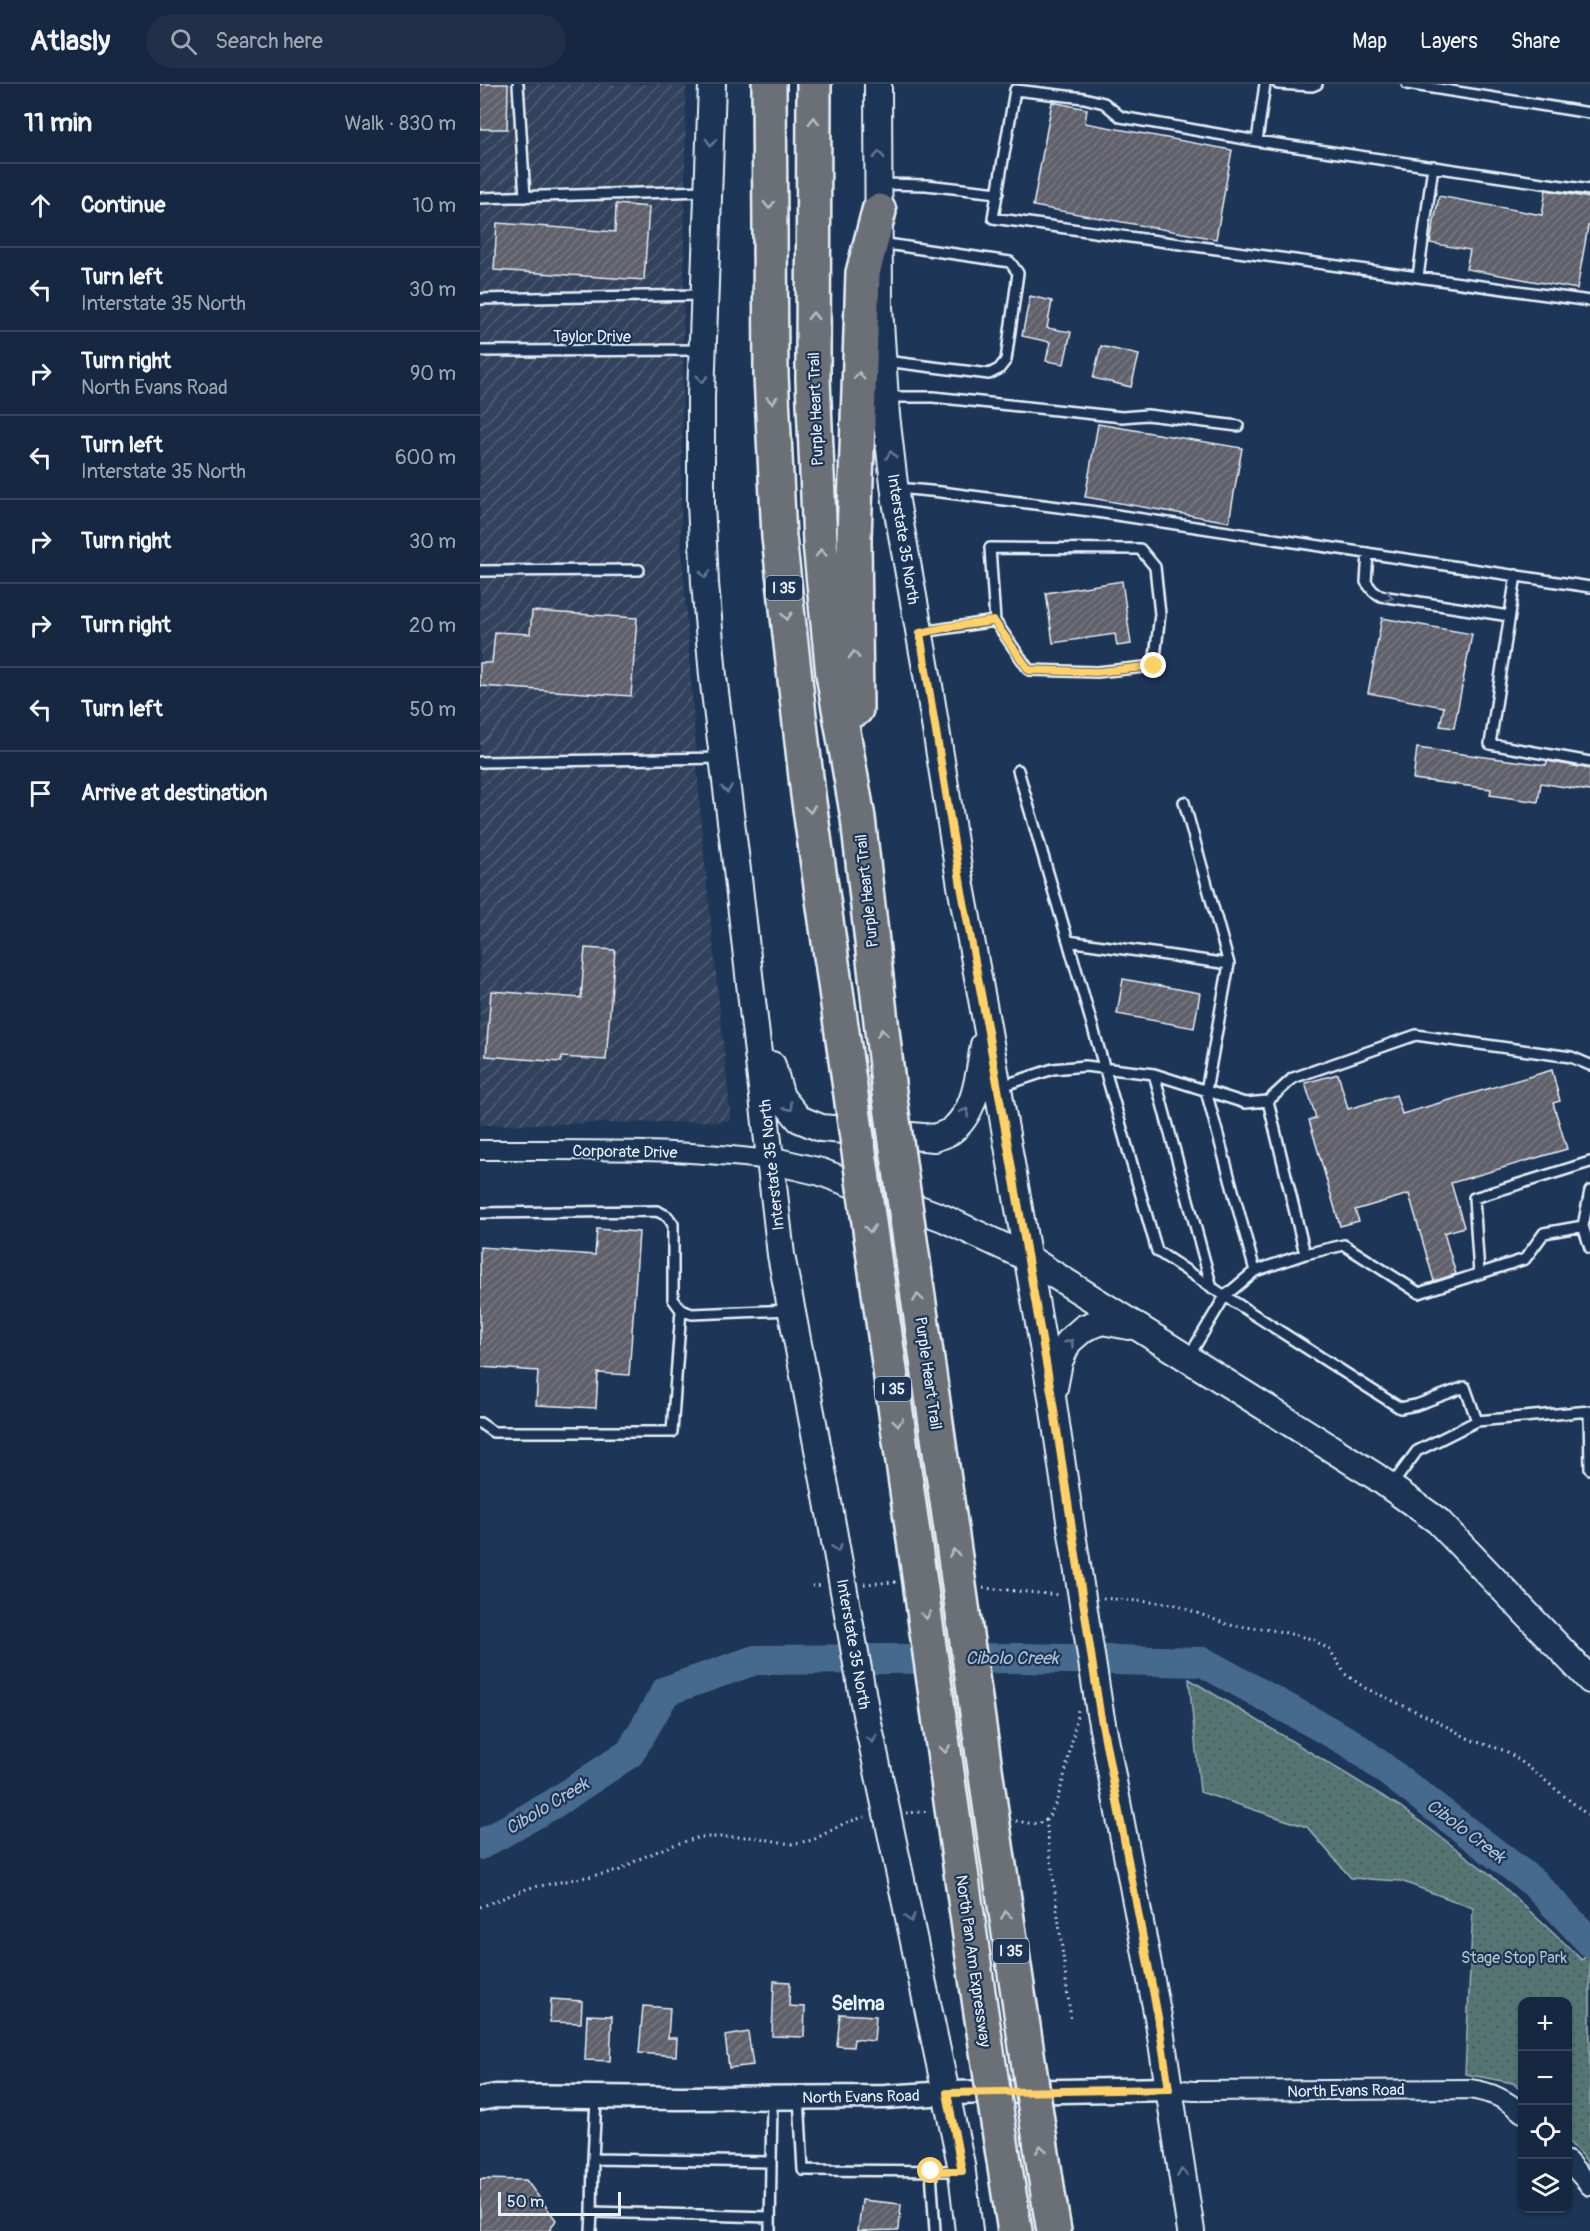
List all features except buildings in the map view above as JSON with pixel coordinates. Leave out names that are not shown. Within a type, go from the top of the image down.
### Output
[{"type":"highway","points":[[758,84],[769,171]]},
{"type":"highway","name":"I 35","points":[[769,84],[769,171]]},
{"type":"highway","name":"Purple Heart Trail","points":[[814,84],[813,379],[820,543],[833,674],[858,818],[889,1092],[974,1694],[1052,2219]]},
{"type":"highway","name":"North Pan Am Expressway","points":[[769,171],[771,375],[779,537],[808,795],[980,2006],[1013,2216]]},
{"type":"highway","points":[[858,818],[854,592],[856,458],[863,273],[879,197]]},
{"type":"main road","name":"Interstate 35 North","points":[[712,84],[703,350],[701,503],[704,572],[713,676],[781,1255],[866,1713],[947,2093],[962,2171],[969,2231]]},
{"type":"main road","name":"Interstate 35 North","points":[[878,84],[879,307],[885,396],[895,488],[961,886],[1052,1397],[1100,1713],[1158,2017],[1191,2231]]},
{"type":"main road","points":[[751,993],[781,1097],[799,1119],[821,1128],[934,1138],[951,1131],[968,1112],[976,1090],[987,1026]]},
{"type":"main road","points":[[770,1160],[821,1172],[943,1218],[1026,1257],[1390,1486],[1438,1521],[1590,1680]]},
{"type":"main road","points":[[1052,1397],[1059,1362],[1068,1342],[1084,1328],[1102,1321],[1142,1329]]},
{"type":"street","name":"Corporate Drive","points":[[480,1150],[651,1150],[770,1160]]},
{"type":"street","name":"North Evans Road","points":[[480,2099],[496,2096],[885,2097],[947,2093],[1169,2089],[1194,2091],[1470,2089],[1489,2092],[1509,2101],[1518,2110]]},
{"type":"street","points":[[1572,2166],[1590,2186]]},
{"type":"lane","points":[[518,84],[525,197]]},
{"type":"lane","points":[[1257,141],[1265,84]]},
{"type":"lane","points":[[1278,84],[1312,86],[1317,84]]},
{"type":"lane","points":[[1407,84],[1471,89],[1590,113]]},
{"type":"lane","points":[[1590,189],[1257,141],[1121,117],[1104,103],[1015,87],[993,218],[1590,301]]},
{"type":"lane","points":[[1418,278],[1433,166]]},
{"type":"lane","points":[[879,197],[926,185],[998,193]]},
{"type":"lane","points":[[480,198],[709,191]]},
{"type":"lane","points":[[879,243],[1010,262],[1018,273],[1006,360],[999,369],[989,374],[883,361]]},
{"type":"lane","points":[[480,299],[705,295]]},
{"type":"lane","name":"Taylor Drive","points":[[480,351],[703,350]]},
{"type":"lane","points":[[885,396],[933,397],[1122,417],[1148,415],[1238,426]]},
{"type":"lane","points":[[895,488],[1090,511],[1590,587]]},
{"type":"lane","points":[[990,548],[1140,549],[1155,567],[1160,615],[1154,666],[1097,672],[1029,670],[994,621],[990,548]]},
{"type":"lane","points":[[1368,553],[1366,582],[1373,591],[1381,596],[1509,616]]},
{"type":"lane","points":[[480,571],[639,570]]},
{"type":"lane","points":[[1516,575],[1490,744],[1590,762]]},
{"type":"lane","points":[[920,633],[994,621]]},
{"type":"lane","points":[[480,762],[724,758]]},
{"type":"lane","points":[[1018,770],[1157,1251],[1401,1408],[1416,1405],[1465,1387],[1477,1422]]},
{"type":"lane","points":[[1184,802],[1229,964],[1206,1091],[1255,1271]]},
{"type":"lane","points":[[1068,941],[1229,964]]},
{"type":"lane","points":[[998,1088],[1053,1069],[1085,1066],[1154,1074],[1245,1103],[1268,1101],[1293,1078],[1416,1035],[1571,1057],[1590,1065]]},
{"type":"lane","points":[[1154,1074],[1212,1288]]},
{"type":"lane","points":[[1268,1101],[1305,1254]]},
{"type":"lane","points":[[1479,1274],[1474,1198],[1590,1162]]},
{"type":"lane","points":[[1590,1191],[1583,1226],[1590,1248]]},
{"type":"lane","points":[[480,1213],[657,1211],[667,1216],[673,1224],[673,1299],[681,1310],[692,1314],[791,1310]]},
{"type":"lane","points":[[1188,1358],[1225,1296],[1255,1271],[1305,1254],[1344,1245],[1419,1293],[1525,1259],[1544,1233],[1583,1226]]},
{"type":"lane","points":[[480,1423],[493,1432],[672,1432],[681,1310]]},
{"type":"lane","points":[[1390,1486],[1417,1451],[1477,1422],[1589,1411],[1590,1469]]},
{"type":"lane","points":[[591,2231],[596,2097]]},
{"type":"lane","points":[[770,2231],[772,2097]]},
{"type":"lane","points":[[799,2097],[803,2170],[962,2171]]},
{"type":"lane","points":[[593,2159],[771,2162]]},
{"type":"lane","points":[[931,2171],[935,2231]]},
{"type":"lane","points":[[592,2212],[770,2217]]},
{"type":"path","points":[[1102,1598],[1173,1604],[1229,1625],[1278,1631],[1312,1639],[1330,1650],[1345,1674],[1365,1688],[1437,1721],[1471,1740],[1506,1751],[1590,1817]]},
{"type":"path","points":[[1016,1821],[1038,1824],[1046,1820],[1057,1802],[1078,1709]]},
{"type":"path","points":[[904,1813],[938,1811]]},
{"type":"path","points":[[480,1907],[529,1888],[618,1872],[650,1854],[700,1837],[753,1837],[791,1844],[813,1840],[845,1822],[871,1815]]},
{"type":"path","points":[[1046,1820],[1071,2020]]},
{"type":"shaded area","points":[[480,84],[686,84],[681,537],[701,824],[731,1121],[480,1125]]},
{"type":"green space","name":"Stage Stop Park","points":[[1189,1679],[1401,1807],[1491,1875],[1582,1960],[1590,1951],[1590,2175],[1586,2160],[1572,2145],[1572,1997],[1518,1997],[1518,2088],[1513,2083],[1465,2074],[1473,1908],[1401,1881],[1351,1878],[1307,1827],[1200,1792]]},
{"type":"waterway","name":"Cibolo Creek","points":[[480,1845],[553,1804],[630,1753],[666,1691],[755,1660],[1022,1658],[1203,1662],[1352,1744],[1534,1883],[1590,1942]]},
{"type":"district","name":"Selma","points":[[858,2003]]},
{"type":"route","points":[[931,2171],[962,2171],[947,2093],[1169,2089],[1158,2017],[1100,1713],[1052,1397],[961,886],[920,633],[994,621],[1029,670],[1097,672],[1154,666]]}]
